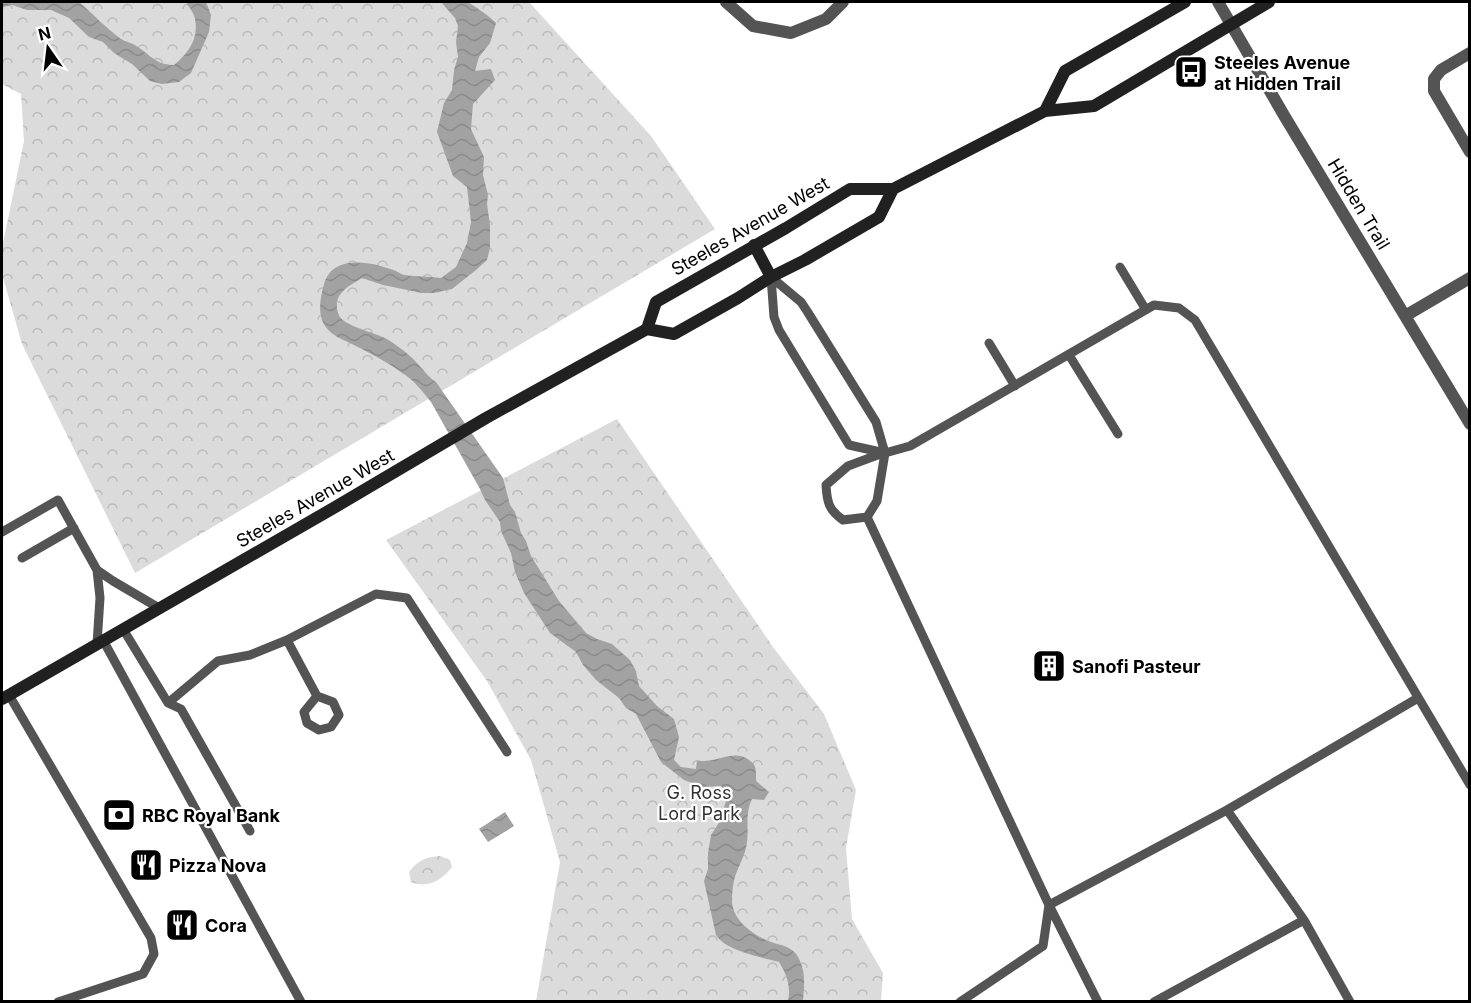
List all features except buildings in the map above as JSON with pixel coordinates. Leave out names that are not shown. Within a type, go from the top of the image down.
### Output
[{"type":"main road","points":[[1045,111],[1065,71],[1185,2]]},
{"type":"main road","name":"Steeles Avenue West","points":[[5,697],[486,418],[646,329],[656,302],[850,189],[893,189],[1045,111],[1094,106],[1269,2]]},
{"type":"main road","points":[[646,329],[674,334],[738,298],[879,217],[893,189]]},
{"type":"main road","points":[[754,245],[771,277]]},
{"type":"street","points":[[726,2],[753,26],[791,33],[826,19],[843,2]]},
{"type":"street","name":"Hidden Trail","points":[[1218,2],[1470,424]]},
{"type":"street","points":[[1470,53],[1442,70],[1434,79],[1434,91],[1470,152]]},
{"type":"street","points":[[1406,316],[1470,278]]},
{"type":"lane","points":[[1120,267],[1146,310]]},
{"type":"lane","points":[[771,277],[774,317],[779,330],[849,445],[885,453]]},
{"type":"lane","points":[[771,277],[801,302],[876,422],[885,453],[876,501],[867,517]]},
{"type":"lane","points":[[867,517],[843,520],[833,513],[827,500],[826,485],[848,466],[910,446],[1154,305],[1179,308],[1195,320],[1470,785]]},
{"type":"lane","points":[[989,343],[1015,386]]},
{"type":"lane","points":[[1069,355],[1118,434]]},
{"type":"lane","points":[[2,532],[58,500],[98,570],[159,608]]},
{"type":"lane","points":[[867,517],[1049,905],[1098,1002]]},
{"type":"lane","points":[[22,558],[74,528]]},
{"type":"lane","points":[[98,570],[100,642],[301,1002]]},
{"type":"lane","points":[[168,703],[218,661],[250,655],[287,640],[376,594],[407,598],[507,752]]},
{"type":"lane","points":[[123,629],[168,703],[181,709],[250,831]]},
{"type":"lane","points":[[287,640],[317,696]]},
{"type":"lane","points":[[5,697],[151,938],[154,954],[143,974],[58,1002]]},
{"type":"lane","points":[[1049,905],[1227,810],[1418,698]]},
{"type":"lane","points":[[1227,810],[1304,920],[1350,1002]]},
{"type":"lane","points":[[960,1002],[1043,946],[1049,905]]},
{"type":"lane","points":[[1154,1002],[1304,920]]},
{"type":"green space","points":[[2,2],[529,2],[651,136],[715,229],[135,573],[22,344],[2,274],[2,248],[24,141],[21,94],[2,84]]},
{"type":"green space","name":"G. Ross Lord Park","points":[[617,419],[773,647],[824,714],[856,790],[846,848],[852,919],[883,973],[881,1001],[536,1001],[560,862],[531,760],[487,681],[386,540]]},
{"type":"green space","points":[[440,856],[450,860],[452,867],[444,876],[429,884],[411,882],[409,872],[419,862],[426,858]]},
{"type":"water","points":[[2,2],[79,2],[121,39],[168,65],[174,65],[184,56],[194,39],[196,26],[193,12],[186,2],[206,2],[211,15],[209,32],[191,73],[179,82],[162,84],[150,81],[103,42],[89,37],[69,18],[51,10],[27,10],[12,5],[2,7]]},
{"type":"water","points":[[441,2],[467,2],[496,23],[490,43],[479,57],[475,71],[491,69],[495,80],[473,104],[471,129],[484,157],[483,175],[488,195],[490,225],[490,248],[487,260],[452,289],[434,293],[422,293],[383,285],[362,278],[341,293],[337,309],[343,321],[385,338],[410,356],[436,382],[503,478],[510,505],[515,512],[531,556],[559,601],[586,633],[612,644],[630,660],[636,671],[639,686],[657,706],[674,719],[679,737],[674,760],[681,767],[696,769],[697,761],[731,756],[744,757],[753,764],[756,769],[756,781],[769,792],[764,800],[752,799],[750,805],[746,848],[733,884],[733,908],[740,921],[751,931],[764,939],[788,948],[798,956],[804,976],[803,1001],[788,1001],[788,981],[779,962],[736,949],[721,941],[716,935],[704,881],[708,869],[711,835],[720,821],[728,794],[721,786],[703,787],[684,780],[661,762],[636,714],[626,708],[619,698],[596,680],[583,665],[576,652],[550,633],[524,593],[501,531],[500,522],[485,500],[431,402],[406,376],[381,359],[333,334],[322,320],[320,306],[324,284],[329,274],[336,268],[345,264],[365,263],[404,275],[441,278],[456,267],[467,243],[471,222],[467,187],[453,176],[437,132],[444,103],[452,90],[458,57],[456,42],[458,26],[455,18]]},
{"type":"water","points":[[505,812],[514,826],[488,842],[479,829]]},
{"type":"place","name":"Steeles Avenue at Hidden Trail","points":[[1191,72]]},
{"type":"place","name":"Sanofi Pasteur","points":[[1049,666]]},
{"type":"place","name":"RBC Royal Bank","points":[[119,815]]},
{"type":"place","name":"Pizza Nova","points":[[146,865]]},
{"type":"place","name":"Cora","points":[[182,925]]}]
